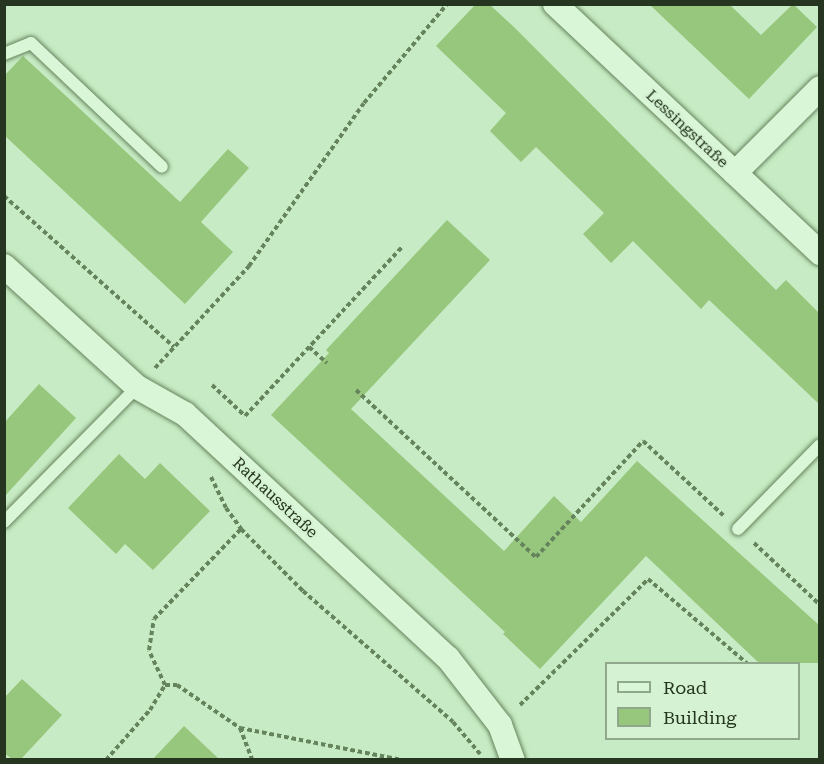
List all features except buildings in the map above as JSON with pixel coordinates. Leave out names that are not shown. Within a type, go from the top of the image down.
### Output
[{"type":"street","name":"Lessingstraße","points":[[555,4],[819,253]]},
{"type":"street","points":[[735,173],[819,88]]},
{"type":"street","name":"Rathausstraße","points":[[4,266],[137,387],[185,414],[448,658],[500,725],[513,759]]},
{"type":"lane","points":[[4,54],[31,43],[162,166]]},
{"type":"lane","points":[[4,522],[137,387]]},
{"type":"lane","points":[[738,529],[819,445]]},
{"type":"path","points":[[137,387],[249,266],[364,103],[447,4]]},
{"type":"path","points":[[4,196],[174,348]]},
{"type":"path","points":[[212,385],[244,416],[402,247]]},
{"type":"path","points":[[309,346],[327,363]]},
{"type":"path","points":[[356,390],[536,557],[643,441],[819,605]]},
{"type":"path","points":[[214,442],[202,459],[226,508],[242,529],[303,591],[453,722],[484,759]]},
{"type":"path","points":[[165,685],[149,650],[154,619],[242,529]]},
{"type":"path","points":[[500,725],[648,579],[747,662]]},
{"type":"path","points":[[165,685],[177,685],[240,728],[402,759]]},
{"type":"path","points":[[106,759],[150,710],[165,685]]},
{"type":"path","points":[[240,728],[252,759]]}]
